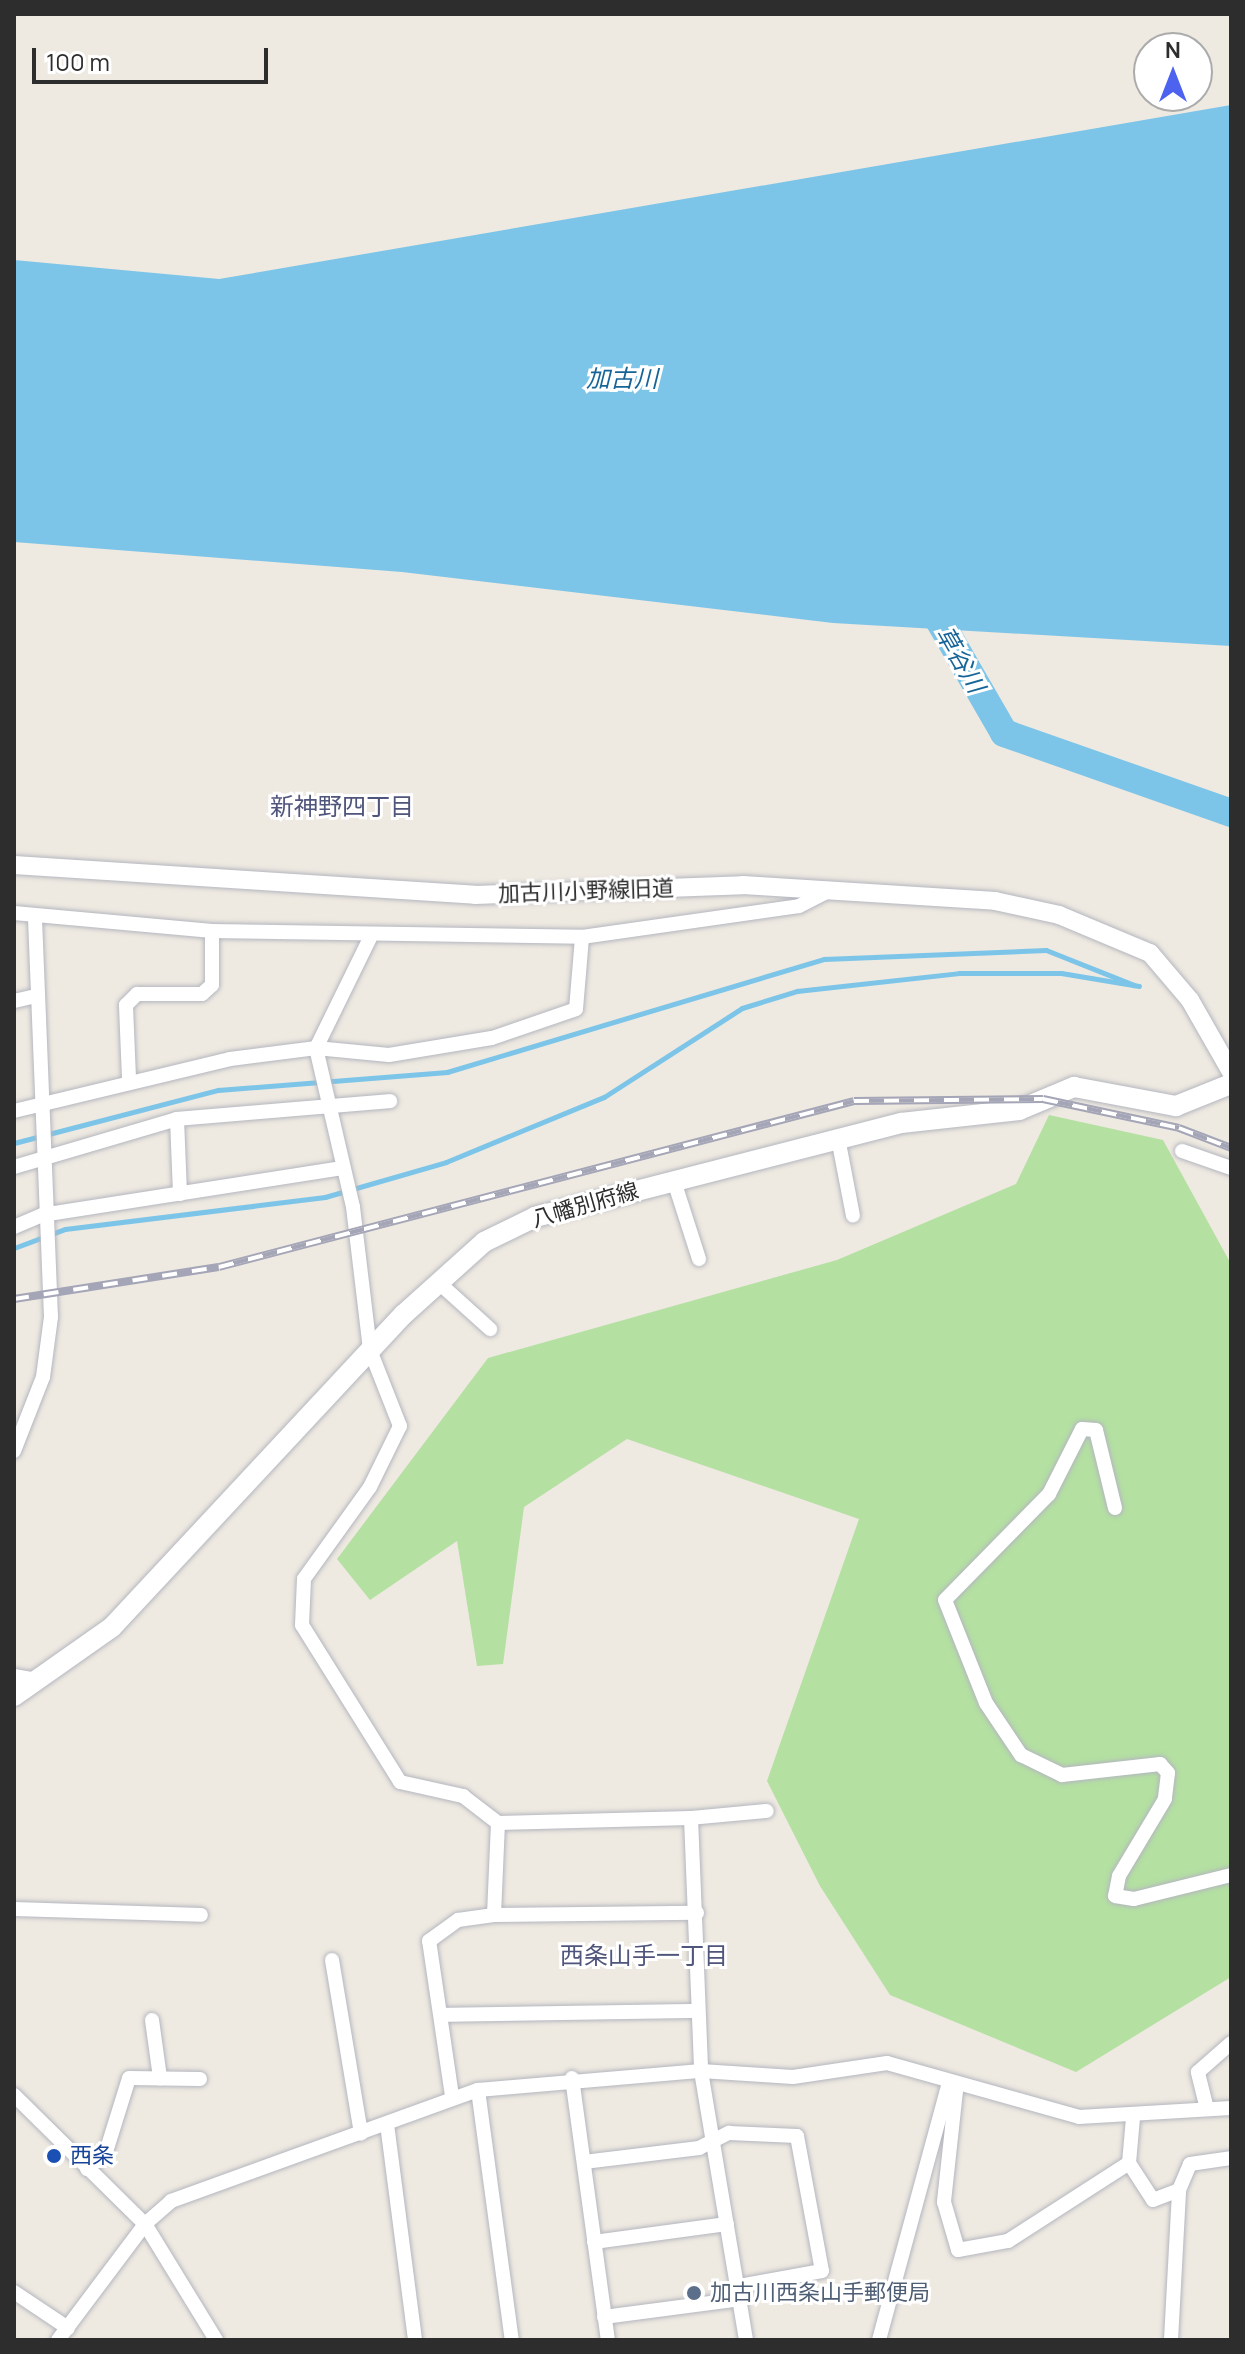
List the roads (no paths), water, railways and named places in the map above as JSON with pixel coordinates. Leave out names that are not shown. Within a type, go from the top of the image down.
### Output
[{"type":"main road","name":"八幡別府線","points":[[14,1696],[112,1627],[370,1350],[484,1242],[535,1217],[838,1138],[942,1116],[1019,1110],[1074,1087],[1176,1106],[1231,1084]]},
{"type":"street","name":"加古川小野線旧道","points":[[14,865],[475,895],[836,887],[995,901],[1059,915],[1150,953],[1190,1000],[1231,1072]]},
{"type":"street","points":[[14,913],[212,931],[370,938],[582,937],[799,906],[836,887]]},
{"type":"street","points":[[14,1451],[43,1377],[51,1317],[42,1218],[35,915]]},
{"type":"street","points":[[129,1078],[126,1005],[137,994],[202,994],[212,985],[212,931]]},
{"type":"street","points":[[14,1111],[129,1078],[317,1053],[389,1055],[492,1038],[576,1009],[582,937]]},
{"type":"street","points":[[370,938],[317,1053],[353,1207],[370,1350],[400,1426],[370,1487],[304,1579],[302,1625],[400,1782],[463,1796],[498,1823],[691,1818],[767,1811]]},
{"type":"street","points":[[14,1001],[35,996]]},
{"type":"street","points":[[14,1167],[177,1119],[328,1103],[390,1101]]},
{"type":"street","points":[[177,1119],[180,1194]]},
{"type":"street","points":[[838,1138],[853,1216]]},
{"type":"street","points":[[1182,1151],[1231,1168]]},
{"type":"street","points":[[14,1227],[42,1218],[342,1168]]},
{"type":"street","points":[[674,1181],[699,1259]]},
{"type":"street","points":[[439,1283],[490,1329]]},
{"type":"street","points":[[1115,1508],[1096,1430],[1082,1429],[1049,1494],[945,1600],[986,1703],[1021,1755],[1062,1775],[1160,1764],[1168,1773],[1165,1799],[1119,1876],[1115,1896],[1134,1899],[1231,1875]]},
{"type":"street","points":[[14,1676],[37,1680]]},
{"type":"street","points":[[691,1818],[701,2071],[746,2340]]},
{"type":"street","points":[[494,1915],[498,1823]]},
{"type":"street","points":[[14,1909],[201,1915]]},
{"type":"street","points":[[452,2096],[429,1941],[458,1920],[494,1915],[697,1913]]},
{"type":"street","points":[[332,1960],[361,2134]]},
{"type":"street","points":[[441,2015],[698,2011]]},
{"type":"street","points":[[152,2020],[160,2078]]},
{"type":"street","points":[[1206,2105],[1198,2072],[1231,2043]]},
{"type":"street","points":[[14,2292],[63,2334],[145,2224],[171,2201],[361,2134],[452,2096],[478,2090],[572,2078],[701,2071],[793,2077],[887,2063],[949,2084],[1079,2117],[1133,2118],[1206,2105],[1231,2108]]},
{"type":"street","points":[[87,2169],[106,2152],[124,2107],[125,2082],[160,2078],[200,2079]]},
{"type":"street","points":[[572,2078],[608,2340]]},
{"type":"street","points":[[949,2084],[956,2091],[944,2202],[958,2250],[1008,2241],[1129,2163]]},
{"type":"street","points":[[879,2340],[949,2084]]},
{"type":"street","points":[[478,2090],[512,2340]]},
{"type":"street","points":[[14,2095],[145,2224],[216,2340]]},
{"type":"street","points":[[1133,2118],[1129,2163],[1153,2200],[1179,2190]]},
{"type":"street","points":[[387,2124],[415,2340]]},
{"type":"street","points":[[584,2162],[713,2141],[729,2133],[797,2136],[822,2271],[740,2292],[604,2317]]},
{"type":"street","points":[[1171,2340],[1179,2190],[1190,2164],[1231,2158]]},
{"type":"street","points":[[594,2242],[727,2224]]},
{"type":"water","name":"加古川","points":[[1231,105],[1231,646],[833,623],[402,572],[14,542],[14,260],[219,279],[1190,112],[1213,112],[1213,108]]},
{"type":"waterway","name":"草谷川","points":[[925,596],[1004,733],[1231,813]]},
{"type":"waterway","points":[[14,1143],[218,1090],[447,1072],[824,959],[1046,950],[1134,985]]},
{"type":"waterway","points":[[14,1248],[65,1229],[325,1197],[446,1162],[604,1097],[742,1008],[797,991],[959,973],[1061,973],[1139,986]]},
{"type":"railway","points":[[14,1299],[219,1267],[854,1101],[1043,1099],[1179,1128],[1231,1148]]},
{"type":"place","name":"西条","points":[[54,2156]]},
{"type":"place","name":"加古川西条山手郵便局","points":[[694,2293]]},
{"type":"district","name":"新神野四丁目","points":[[342,806]]},
{"type":"district","name":"西条山手一丁目","points":[[644,1955]]}]
